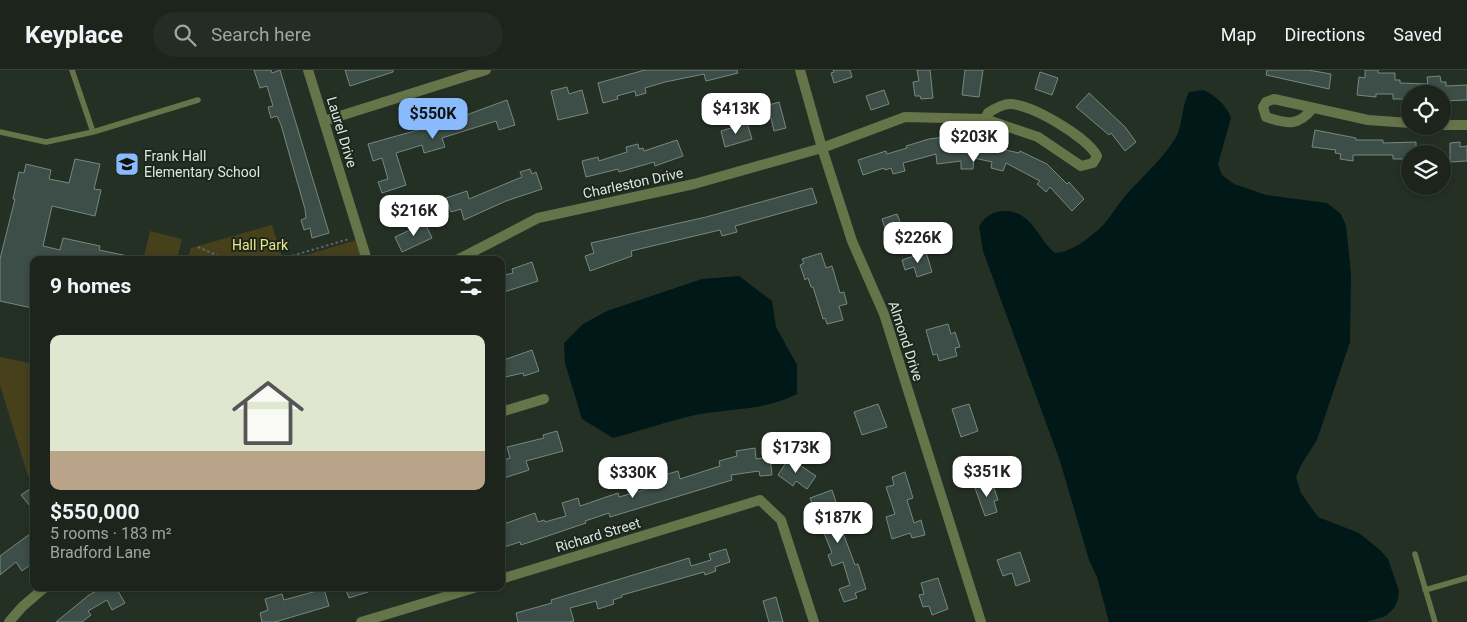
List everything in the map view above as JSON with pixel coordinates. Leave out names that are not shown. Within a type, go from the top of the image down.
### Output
[{"type":"street","name":"Laurel Drive","points":[[308,70],[366,256]]},
{"type":"street","name":"Almond Drive","points":[[800,70],[822,148],[852,241],[884,314],[981,622]]},
{"type":"street","points":[[324,121],[479,71]]},
{"type":"street","points":[[1008,104],[1024,108],[1061,126],[1093,148],[1097,156],[1093,164],[1081,166],[1038,137],[985,118],[988,113],[1008,104]]},
{"type":"street","points":[[1313,108],[1368,120],[1401,122]]},
{"type":"street","name":"Charleston Drive","points":[[465,256],[538,218],[694,184],[822,148],[905,117],[985,118]]},
{"type":"street","points":[[1451,125],[1467,125]]},
{"type":"street","points":[[505,411],[544,399]]},
{"type":"street","name":"Richard Street","points":[[505,578],[760,500],[781,520],[814,622]]},
{"type":"street","points":[[9,622],[22,607],[41,591]]},
{"type":"street","points":[[361,622],[459,591]]},
{"type":"lane","points":[[72,70],[93,132]]},
{"type":"lane","points":[[0,132],[46,142],[93,132],[198,100]]},
{"type":"lane","points":[[1414,554],[1435,622]]},
{"type":"lane","points":[[1425,590],[1467,578]]},
{"type":"path","points":[[292,256],[350,239]]},
{"type":"path","points":[[198,247],[219,256]]},
{"type":"green space","name":"Hall Park","points":[[272,225],[282,256],[188,256],[191,248]]},
{"type":"green space","points":[[150,231],[182,239],[178,256],[144,256]]},
{"type":"green space","name":"Hall Park","points":[[360,239],[366,256],[303,256]]},
{"type":"green space","points":[[0,357],[30,363],[30,475],[28,476],[0,385]]},
{"type":"water","points":[[1203,90],[1220,101],[1231,118],[1218,164],[1222,175],[1234,184],[1266,195],[1327,203],[1341,214],[1346,226],[1351,274],[1350,342],[1317,440],[1301,465],[1296,477],[1301,493],[1318,517],[1359,533],[1388,559],[1399,591],[1395,607],[1386,616],[1366,622],[1109,622],[1097,577],[1089,560],[1060,461],[983,251],[979,226],[984,219],[993,213],[1001,211],[1014,212],[1022,216],[1034,227],[1055,253],[1078,245],[1102,227],[1128,193],[1168,150],[1178,133],[1189,92]]},
{"type":"water","points":[[739,276],[772,301],[776,327],[797,365],[797,394],[760,406],[695,415],[613,438],[582,419],[565,363],[564,343],[583,324],[607,311],[702,279]]},
{"type":"building","points":[[254,70],[271,70],[272,73],[280,70],[329,233],[312,238],[310,228],[304,230],[301,220],[306,218],[305,209],[281,125],[277,116],[271,118],[268,107],[273,106],[267,86],[260,88]]},
{"type":"building","points":[[345,70],[393,70],[393,72],[350,86]]},
{"type":"building","points":[[645,70],[737,70],[738,73],[706,81],[704,74],[665,82],[645,88],[646,93],[636,96],[635,91],[617,96],[618,99],[603,103],[598,83]]},
{"type":"building","points":[[833,70],[850,70],[852,77],[834,83],[831,73],[834,72]]},
{"type":"building","points":[[917,70],[930,70],[933,98],[921,99],[920,96],[915,96],[913,82],[919,81]]},
{"type":"building","points":[[965,70],[983,70],[979,97],[962,95]]},
{"type":"building","points":[[1267,70],[1308,70],[1331,74],[1329,89],[1266,75]]},
{"type":"building","points":[[1365,70],[1378,70],[1378,73],[1395,73],[1395,80],[1400,80],[1400,83],[1428,84],[1427,77],[1440,76],[1441,82],[1446,82],[1446,85],[1401,85],[1401,99],[1393,99],[1393,94],[1376,94],[1376,97],[1357,95],[1359,77],[1365,78]]},
{"type":"building","points":[[1040,72],[1058,78],[1052,95],[1035,89]]},
{"type":"building","points":[[1467,85],[1467,100],[1451,101],[1451,86]]},
{"type":"building","points":[[567,87],[569,94],[582,90],[588,113],[558,120],[551,91]]},
{"type":"building","points":[[884,90],[889,104],[871,110],[866,96]]},
{"type":"building","points":[[1089,93],[1125,127],[1136,142],[1125,151],[1111,133],[1109,135],[1076,107]]},
{"type":"building","points":[[507,100],[515,125],[499,130],[496,121],[442,138],[445,147],[424,153],[422,145],[396,153],[406,185],[382,193],[378,182],[388,179],[382,158],[373,161],[368,144],[450,121]]},
{"type":"building","points":[[779,102],[786,128],[774,131],[771,118],[762,121],[759,108]]},
{"type":"building","points":[[747,123],[752,139],[725,147],[721,131]]},
{"type":"building","points":[[1315,130],[1356,138],[1356,140],[1383,140],[1383,143],[1416,142],[1416,145],[1401,145],[1401,159],[1393,159],[1393,155],[1353,155],[1353,161],[1340,159],[1341,154],[1335,153],[1336,150],[1312,147]]},
{"type":"building","points":[[945,137],[946,142],[964,139],[989,141],[999,144],[997,148],[1019,153],[1020,151],[1047,164],[1067,184],[1069,182],[1084,199],[1072,211],[1050,187],[1046,192],[1037,184],[1040,181],[1006,163],[1003,171],[991,168],[992,162],[974,158],[973,169],[961,169],[961,161],[937,164],[936,154],[903,163],[905,171],[893,174],[891,168],[885,170],[884,168],[863,175],[858,160],[886,151],[887,154],[929,139]]},
{"type":"building","points":[[677,140],[683,156],[655,166],[654,162],[619,172],[618,169],[586,177],[582,161],[598,157],[599,161],[627,152],[626,147],[638,144],[639,149],[643,148],[644,151]]},
{"type":"building","points":[[1460,142],[1460,147],[1467,146],[1467,161],[1451,162],[1450,143]]},
{"type":"building","points":[[75,159],[100,164],[94,189],[101,190],[95,216],[52,206],[43,246],[60,250],[63,238],[100,246],[99,250],[128,256],[30,256],[30,308],[0,301],[0,259],[15,199],[13,199],[19,172],[24,173],[26,164],[51,170],[49,179],[69,183]]},
{"type":"building","points":[[530,169],[532,174],[536,172],[542,189],[506,201],[464,220],[461,209],[451,212],[446,198],[467,191],[469,199],[522,177],[520,172]]},
{"type":"building","points":[[812,188],[817,203],[735,226],[737,232],[722,236],[720,230],[631,251],[632,256],[590,271],[585,256],[594,253],[591,243],[706,217]]},
{"type":"building","points":[[897,214],[903,230],[900,231],[903,242],[891,246],[882,219]]},
{"type":"building","points":[[425,223],[432,238],[402,252],[395,237]]},
{"type":"building","points":[[926,252],[932,272],[917,277],[914,267],[905,270],[902,260]]},
{"type":"building","points":[[821,253],[826,268],[832,266],[840,293],[844,292],[847,304],[839,306],[843,320],[827,324],[825,318],[823,319],[813,287],[811,287],[808,278],[805,280],[800,265],[804,263],[802,259]]},
{"type":"building","points":[[532,262],[538,281],[505,292],[505,275],[513,273],[512,269]]},
{"type":"building","points":[[948,324],[951,334],[955,332],[960,347],[955,348],[957,356],[939,361],[937,354],[933,355],[926,330]]},
{"type":"building","points":[[532,350],[539,371],[524,376],[523,373],[505,377],[505,360]]},
{"type":"building","points":[[878,404],[887,427],[862,435],[854,412]]},
{"type":"building","points":[[969,404],[978,431],[961,437],[952,409]]},
{"type":"building","points":[[557,431],[563,451],[526,461],[529,470],[505,478],[505,460],[510,458],[507,447],[544,438],[543,435]]},
{"type":"building","points":[[755,448],[756,459],[770,457],[772,475],[760,476],[759,471],[731,475],[732,480],[610,517],[609,513],[585,521],[586,523],[521,545],[520,542],[505,547],[505,524],[535,513],[538,522],[566,516],[562,503],[578,498],[580,506],[618,493],[619,497],[664,484],[661,476],[678,471],[680,479],[720,466],[719,461],[737,456],[736,451]]},
{"type":"building","points":[[789,458],[816,476],[807,489],[796,481],[793,486],[778,475]]},
{"type":"building","points":[[905,472],[913,498],[907,500],[914,523],[921,520],[925,535],[912,538],[910,533],[892,539],[886,517],[895,514],[886,487],[894,485],[892,477]]},
{"type":"building","points":[[992,482],[998,500],[994,501],[997,512],[985,516],[975,488]]},
{"type":"building","points":[[30,489],[30,506],[21,495]]},
{"type":"building","points":[[832,490],[836,502],[832,503],[855,565],[858,564],[866,589],[855,593],[857,598],[844,602],[839,589],[850,585],[843,562],[832,566],[828,555],[832,553],[810,498]]},
{"type":"building","points":[[30,534],[30,565],[22,571],[16,562],[0,575],[0,556]]},
{"type":"building","points":[[726,549],[730,562],[715,567],[716,571],[705,575],[704,572],[622,595],[622,597],[613,600],[614,604],[598,609],[596,601],[570,608],[574,621],[518,622],[516,613],[552,603],[551,600],[689,558],[691,566],[711,560],[709,554]]},
{"type":"building","points":[[1020,552],[1030,581],[1016,586],[1012,573],[1003,576],[997,560]]},
{"type":"building","points":[[938,578],[948,609],[932,615],[929,606],[923,607],[919,595],[924,594],[921,583]]},
{"type":"building","points":[[96,591],[118,591],[125,603],[112,610],[107,600],[88,611],[91,615],[82,622],[56,622]]},
{"type":"building","points":[[317,591],[325,591],[329,606],[275,622],[262,622],[260,613],[268,610],[265,599],[282,594],[284,600]]},
{"type":"building","points":[[346,591],[371,591],[349,598]]},
{"type":"building","points":[[776,597],[783,622],[769,622],[763,601]]},
{"type":"place","name":"Frank Hall Elementary School","points":[[127,164]]}]
